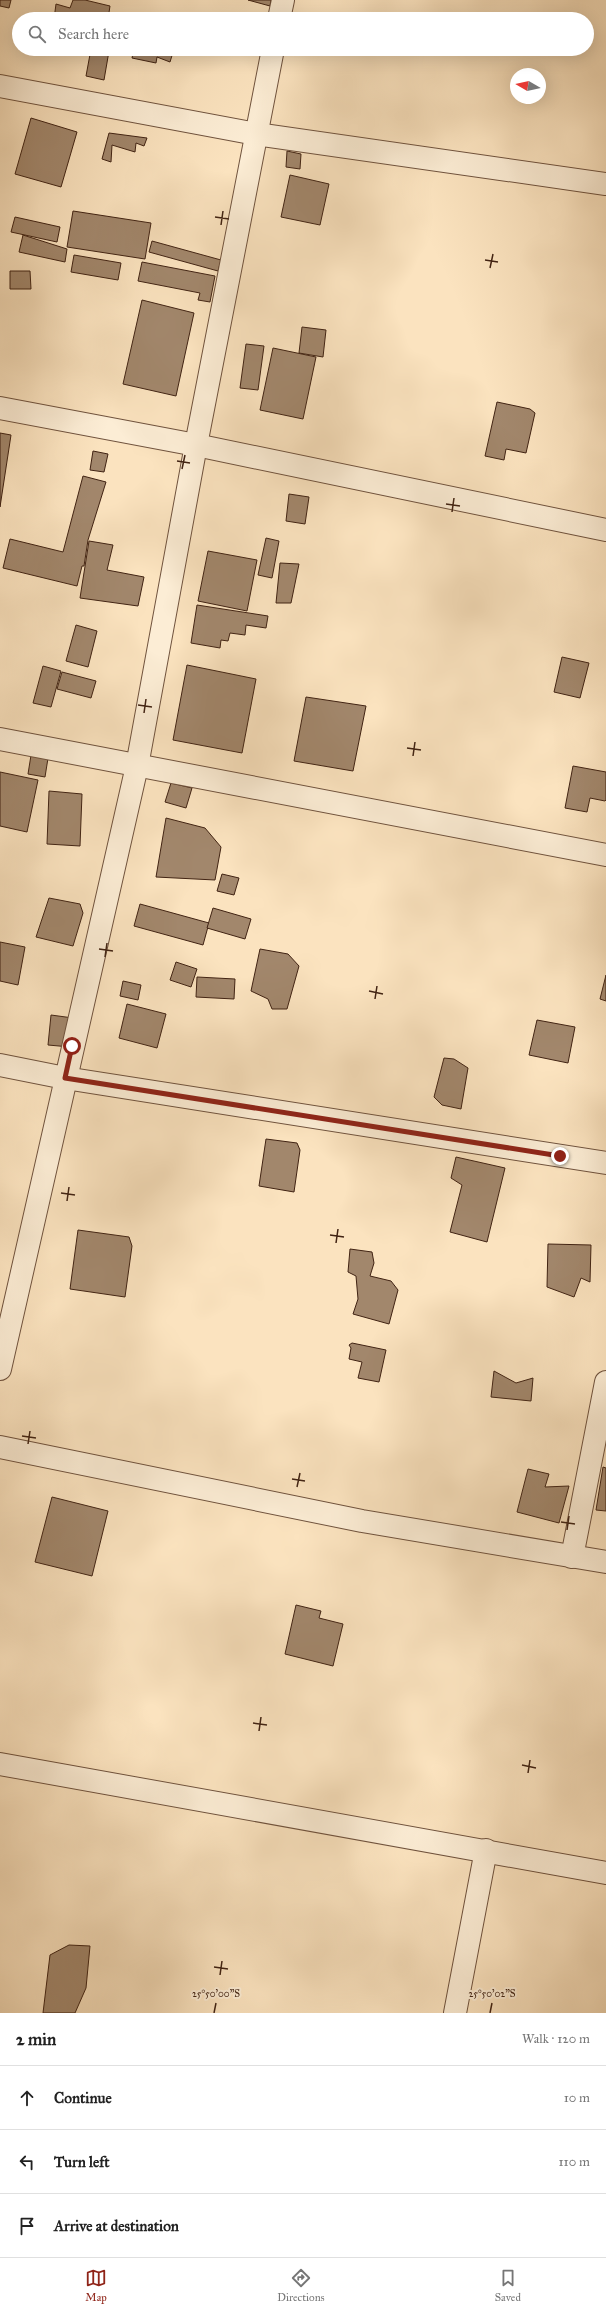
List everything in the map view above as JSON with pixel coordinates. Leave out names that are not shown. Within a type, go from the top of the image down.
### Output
[{"type":"street","points":[[280,12],[283,0]]},
{"type":"street","points":[[0,1370],[65,1078],[137,766],[196,445],[272,56]]},
{"type":"street","points":[[0,86],[256,134],[606,184]]},
{"type":"street","points":[[0,408],[196,445],[606,530]]},
{"type":"street","points":[[0,739],[606,855]]},
{"type":"street","points":[[0,1065],[65,1078],[606,1163]]},
{"type":"street","points":[[572,1557],[606,1382]]},
{"type":"street","points":[[0,1447],[362,1520],[606,1562]]},
{"type":"street","points":[[0,1764],[486,1850],[606,1873]]},
{"type":"street","points":[[455,2013],[486,1850]]},
{"type":"building","points":[[0,0],[11,0],[9,8],[0,6]]},
{"type":"building","points":[[73,0],[85,0],[110,6],[109,12],[55,12],[56,4],[70,8]]},
{"type":"building","points":[[248,0],[271,0],[270,6]]},
{"type":"building","points":[[90,56],[108,56],[104,80],[86,76]]},
{"type":"building","points":[[132,56],[172,56],[170,62],[157,57],[156,63],[132,58]]},
{"type":"building","points":[[31,118],[77,132],[61,187],[15,174]]},
{"type":"building","points":[[109,133],[147,138],[144,146],[136,143],[135,152],[112,145],[111,162],[102,159]]},
{"type":"building","points":[[287,151],[301,154],[300,169],[286,167]]},
{"type":"building","points":[[290,175],[329,184],[320,225],[281,217]]},
{"type":"building","points":[[73,211],[151,223],[145,259],[67,247]]},
{"type":"building","points":[[15,217],[60,227],[57,242],[11,232]]},
{"type":"building","points":[[23,235],[67,249],[65,262],[19,252]]},
{"type":"building","points":[[152,241],[221,260],[218,271],[149,252]]},
{"type":"building","points":[[74,255],[121,263],[118,280],[71,272]]},
{"type":"building","points":[[142,262],[215,276],[210,302],[198,300],[200,293],[138,281]]},
{"type":"building","points":[[10,271],[30,271],[31,289],[10,289]]},
{"type":"building","points":[[142,300],[194,313],[176,396],[123,384]]},
{"type":"building","points":[[302,327],[326,330],[323,357],[299,353]]},
{"type":"building","points":[[246,344],[264,346],[258,390],[240,388]]},
{"type":"building","points":[[273,348],[316,357],[303,419],[260,410]]},
{"type":"building","points":[[497,402],[530,409],[535,413],[526,453],[506,449],[504,460],[485,456]]},
{"type":"building","points":[[0,433],[11,435],[0,507]]},
{"type":"building","points":[[93,451],[108,454],[104,472],[90,470]]},
{"type":"building","points":[[83,476],[106,482],[88,540],[84,566],[82,566],[77,586],[3,568],[10,539],[63,552]]},
{"type":"building","points":[[289,494],[309,497],[305,524],[286,521]]},
{"type":"building","points":[[266,538],[279,541],[272,578],[258,575]]},
{"type":"building","points":[[89,541],[113,545],[107,570],[144,577],[138,606],[80,598]]},
{"type":"building","points":[[208,551],[257,560],[247,611],[198,601]]},
{"type":"building","points":[[280,563],[299,564],[291,603],[276,603]]},
{"type":"building","points":[[197,605],[268,616],[266,628],[246,625],[245,635],[230,633],[228,641],[221,640],[220,648],[191,643]]},
{"type":"building","points":[[76,625],[97,631],[88,667],[66,661]]},
{"type":"building","points":[[562,657],[589,663],[580,698],[554,692]]},
{"type":"building","points":[[187,665],[256,679],[242,753],[173,740]]},
{"type":"building","points":[[43,666],[61,671],[51,707],[33,703]]},
{"type":"building","points":[[62,672],[96,681],[91,698],[57,689]]},
{"type":"building","points":[[306,697],[366,706],[353,771],[294,761]]},
{"type":"building","points":[[32,749],[49,752],[45,777],[28,774]]},
{"type":"building","points":[[573,766],[606,772],[606,800],[590,798],[587,812],[565,808]]},
{"type":"building","points":[[0,772],[38,780],[27,832],[0,826]]},
{"type":"building","points":[[171,783],[192,788],[186,808],[165,802]]},
{"type":"building","points":[[49,791],[82,794],[80,846],[47,844]]},
{"type":"building","points":[[166,818],[205,828],[221,847],[215,880],[156,877]]},
{"type":"building","points":[[222,874],[239,878],[234,895],[217,891]]},
{"type":"building","points":[[49,898],[80,904],[83,913],[73,946],[36,937]]},
{"type":"building","points":[[140,904],[209,923],[203,945],[134,926]]},
{"type":"building","points":[[213,908],[251,919],[245,939],[207,928]]},
{"type":"building","points":[[0,942],[25,947],[18,985],[0,981]]},
{"type":"building","points":[[260,949],[288,954],[299,966],[287,1009],[272,1009],[268,999],[251,991]]},
{"type":"building","points":[[176,962],[197,969],[191,987],[170,980]]},
{"type":"building","points":[[606,975],[606,1001],[600,999]]},
{"type":"building","points":[[197,977],[235,979],[234,999],[196,997]]},
{"type":"building","points":[[123,981],[141,985],[138,1000],[120,996]]},
{"type":"building","points":[[127,1004],[166,1014],[157,1048],[119,1038]]},
{"type":"building","points":[[51,1015],[73,1018],[70,1047],[48,1045]]},
{"type":"building","points":[[537,1020],[575,1027],[568,1063],[529,1055]]},
{"type":"building","points":[[444,1058],[454,1059],[468,1068],[461,1109],[442,1105],[434,1097]]},
{"type":"building","points":[[266,1139],[297,1143],[300,1150],[294,1192],[259,1186]]},
{"type":"building","points":[[456,1157],[505,1168],[487,1242],[450,1232],[462,1185],[451,1178]]},
{"type":"building","points":[[78,1230],[129,1237],[132,1246],[125,1297],[70,1289]]},
{"type":"building","points":[[548,1244],[591,1245],[590,1282],[581,1278],[574,1297],[547,1287]]},
{"type":"building","points":[[350,1249],[372,1252],[374,1263],[370,1276],[391,1281],[398,1290],[389,1324],[353,1314],[358,1299],[356,1276],[348,1272]]},
{"type":"building","points":[[352,1343],[386,1350],[379,1382],[358,1378],[362,1362],[349,1359],[351,1348],[349,1345]]},
{"type":"building","points":[[494,1371],[516,1383],[533,1378],[531,1401],[491,1397]]},
{"type":"building","points":[[603,1467],[606,1468],[606,1511],[596,1510]]},
{"type":"building","points":[[528,1469],[549,1474],[545,1487],[569,1486],[559,1523],[517,1512]]},
{"type":"building","points":[[52,1497],[108,1511],[92,1576],[35,1562]]},
{"type":"building","points":[[296,1605],[321,1611],[319,1618],[343,1624],[333,1666],[285,1654]]},
{"type":"building","points":[[69,1945],[90,1946],[86,1988],[75,2013],[43,2013],[50,1955]]},
{"type":"route","points":[[72,1046],[65,1078],[560,1156]]}]
